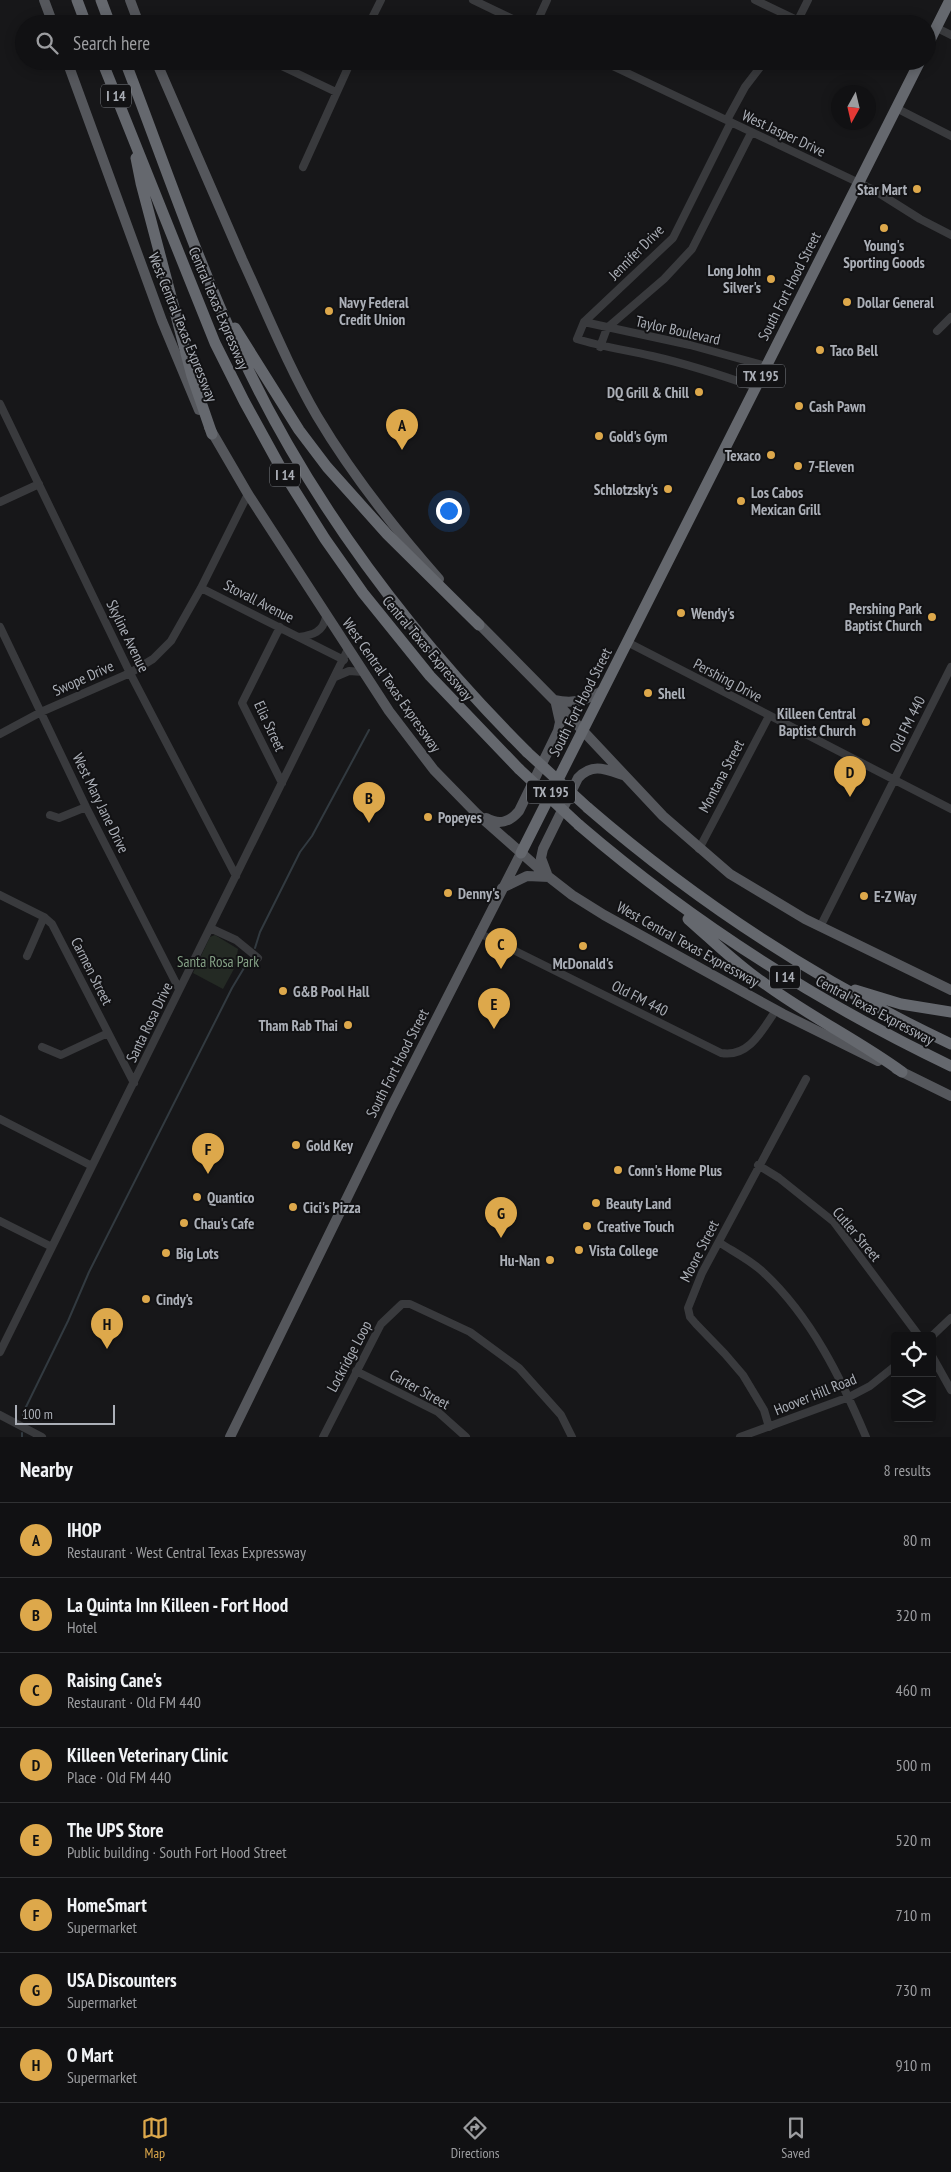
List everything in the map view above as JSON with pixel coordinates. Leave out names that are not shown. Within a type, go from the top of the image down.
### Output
[{"type":"highway","points":[[77,0],[83,15]]},
{"type":"highway","points":[[101,0],[107,15]]},
{"type":"highway","points":[[937,28],[950,0]]},
{"type":"highway","name":"Central Texas Expressway","points":[[106,70],[215,343],[244,401],[283,472],[325,539],[368,600],[430,676],[519,769],[630,869],[737,945],[812,993],[886,1034],[951,1066]]},
{"type":"highway","name":"Central Texas Expressway","points":[[128,70],[223,314],[280,430],[341,531],[382,587],[448,669],[527,752],[588,808],[672,876],[748,930],[835,985],[951,1044]]},
{"type":"highway","name":"South Fort Hood Street","points":[[520,853],[915,70]]},
{"type":"highway","points":[[131,131],[140,183],[192,376],[212,434]]},
{"type":"highway","points":[[223,314],[239,334],[299,430],[328,467],[393,541],[479,625]]},
{"type":"highway","points":[[630,869],[760,980],[838,1032],[872,1050],[902,1072]]},
{"type":"highway","points":[[835,985],[901,1004],[951,1012]]},
{"type":"main road","points":[[44,0],[50,15]]},
{"type":"main road","points":[[130,0],[136,15]]},
{"type":"main road","name":"West Central Texas Expressway","points":[[70,70],[175,355],[212,434],[248,494],[362,672],[434,770],[476,813],[548,877],[604,915],[776,1010],[951,1096]]},
{"type":"main road","points":[[160,70],[264,308],[317,414],[354,473],[391,523],[479,625],[554,700],[663,816],[699,849],[751,888],[820,927],[951,990]]},
{"type":"main road","points":[[554,700],[571,703],[584,701],[602,691]]},
{"type":"main road","points":[[476,813],[494,822],[504,822],[512,819],[518,811],[558,731],[560,722],[559,712],[554,700]]},
{"type":"main road","points":[[548,877],[542,866],[543,849],[578,778],[585,771],[594,767],[604,768],[624,775]]},
{"type":"main road","name":"South Fort Hood Street","points":[[230,1437],[520,853]]},
{"type":"main road","points":[[502,888],[527,876],[548,877]]},
{"type":"street","points":[[374,15],[381,0]]},
{"type":"street","points":[[473,0],[504,15]]},
{"type":"street","points":[[540,15],[547,0]]},
{"type":"street","points":[[755,0],[783,15]]},
{"type":"street","points":[[800,15],[808,0]]},
{"type":"street","points":[[937,28],[951,35]]},
{"type":"street","points":[[290,70],[336,92]]},
{"type":"street","points":[[303,167],[347,70]]},
{"type":"street","name":"West Jasper Drive","points":[[621,70],[886,197],[920,219],[951,235]]},
{"type":"street","name":"Jennifer Drive","points":[[577,339],[584,322],[673,238],[744,87],[758,70]]},
{"type":"street","points":[[896,108],[951,136]]},
{"type":"street","points":[[600,347],[607,328],[664,280],[692,249],[751,133]]},
{"type":"street","points":[[938,330],[951,317]]},
{"type":"street","name":"Taylor Boulevard","points":[[584,322],[690,345],[766,366]]},
{"type":"street","name":"Taylor Boulevard","points":[[577,339],[600,347],[701,368],[755,388]]},
{"type":"street","name":"Skyline Avenue","points":[[0,404],[130,673],[236,876]]},
{"type":"street","points":[[0,502],[39,484]]},
{"type":"street","name":"Stovall Avenue","points":[[248,494],[201,588],[344,660]]},
{"type":"street","name":"Swope Drive","points":[[0,734],[41,712],[130,673],[153,659],[171,641],[201,588]]},
{"type":"street","points":[[299,637],[311,635],[320,630],[325,625],[326,617]]},
{"type":"street","name":"West Mary Jane Drive","points":[[0,627],[3,640],[41,712],[86,807],[179,990]]},
{"type":"street","name":"Elia Street","points":[[280,627],[242,703],[282,783]]},
{"type":"street","name":"Pershing Drive","points":[[627,642],[951,809]]},
{"type":"street","name":"Santa Rosa Drive","points":[[0,1352],[348,649]]},
{"type":"street","name":"Old FM 440","points":[[820,927],[951,667]]},
{"type":"street","points":[[335,677],[350,671],[362,672]]},
{"type":"street","name":"Montana Street","points":[[699,849],[769,716]]},
{"type":"street","points":[[50,815],[59,818],[86,807]]},
{"type":"street","name":"Carmen Street","points":[[0,895],[44,917],[52,924],[134,1083]]},
{"type":"street","points":[[27,956],[44,917]]},
{"type":"street","points":[[210,928],[236,940],[258,958]]},
{"type":"street","name":"Old FM 440","points":[[479,933],[721,1053],[729,1054],[749,1046],[759,1036],[776,1010]]},
{"type":"street","points":[[42,1047],[61,1056],[108,1033]]},
{"type":"street","name":"Moore Street","points":[[769,1427],[764,1410],[743,1375],[690,1317],[688,1308],[702,1273],[720,1243],[758,1165],[806,1079]]},
{"type":"street","points":[[0,1119],[92,1166]]},
{"type":"street","name":"Cutler Street","points":[[758,1165],[779,1178],[834,1222],[916,1332]]},
{"type":"street","points":[[0,1222],[52,1247]]},
{"type":"street","points":[[720,1243],[763,1272],[806,1320],[849,1397],[866,1437]]},
{"type":"street","name":"Lockridge Loop","points":[[323,1437],[381,1324],[402,1304],[410,1304],[470,1332],[519,1368],[561,1415],[572,1437]]},
{"type":"street","points":[[936,1332],[951,1318]]},
{"type":"street","points":[[936,1363],[951,1390]]},
{"type":"street","name":"Hoover Hill Road","points":[[740,1437],[849,1397],[870,1386],[891,1369]]},
{"type":"street","name":"Carter Street","points":[[356,1371],[438,1412],[466,1437]]},
{"type":"street","points":[[0,1415],[42,1437]]},
{"type":"green space","name":"Santa Rosa Park","points":[[215,935],[238,949],[235,967],[223,989],[193,973],[210,937]]},
{"type":"waterway","points":[[255,948],[260,932],[300,852],[312,836],[369,730]]},
{"type":"waterway","points":[[23,1420],[23,1413],[68,1321],[89,1272],[232,988],[250,958]]},
{"type":"place","name":"Star Mart","points":[[917,189]]},
{"type":"place","name":"Young's Sporting Goods","points":[[884,228]]},
{"type":"place","name":"Long John Silver's","points":[[771,279]]},
{"type":"place","name":"Dollar General","points":[[847,302]]},
{"type":"place","name":"Navy Federal Credit Union","points":[[329,311]]},
{"type":"place","name":"Taco Bell","points":[[820,350]]},
{"type":"place","name":"DQ Grill & Chill","points":[[699,392]]},
{"type":"place","name":"Cash Pawn","points":[[799,406]]},
{"type":"place","name":"Gold's Gym","points":[[599,436]]},
{"type":"place","name":"IHOP","points":[[402,450]]},
{"type":"place","name":"Texaco","points":[[771,455]]},
{"type":"place","name":"7-Eleven","points":[[798,466]]},
{"type":"place","name":"Schlotzsky's","points":[[668,489]]},
{"type":"place","name":"Los Cabos Mexican Grill","points":[[741,501]]},
{"type":"place","name":"Wendy's","points":[[681,613]]},
{"type":"place","name":"Pershing Park Baptist Church","points":[[932,617]]},
{"type":"place","name":"Shell","points":[[648,693]]},
{"type":"place","name":"Killeen Central Baptist Church","points":[[866,722]]},
{"type":"place","name":"Killeen Veterinary Clinic","points":[[850,797]]},
{"type":"place","name":"Popeyes","points":[[428,817]]},
{"type":"place","name":"La Quinta Inn Killeen - Fort Hood","points":[[369,823]]},
{"type":"place","name":"Denny's","points":[[448,893]]},
{"type":"place","name":"E-Z Way","points":[[864,896]]},
{"type":"place","name":"McDonald's","points":[[583,946]]},
{"type":"place","name":"Raising Cane's","points":[[501,969]]},
{"type":"place","name":"G&B Pool Hall","points":[[283,991]]},
{"type":"place","name":"Tham Rab Thai","points":[[348,1025]]},
{"type":"place","name":"The UPS Store","points":[[494,1029]]},
{"type":"place","name":"Gold Key","points":[[296,1145]]},
{"type":"place","name":"Conn's Home Plus","points":[[618,1170]]},
{"type":"place","name":"HomeSmart","points":[[208,1174]]},
{"type":"place","name":"Quantico","points":[[197,1197]]},
{"type":"place","name":"Beauty Land","points":[[596,1203]]},
{"type":"place","name":"Cici's Pizza","points":[[293,1207]]},
{"type":"place","name":"Chau's Cafe","points":[[184,1223]]},
{"type":"place","name":"Creative Touch","points":[[587,1226]]},
{"type":"place","name":"USA Discounters","points":[[501,1238]]},
{"type":"place","name":"Vista College","points":[[579,1250]]},
{"type":"place","name":"Big Lots","points":[[166,1253]]},
{"type":"place","name":"Hu-Nan","points":[[550,1260]]},
{"type":"place","name":"Cindy’s","points":[[146,1299]]},
{"type":"place","name":"O Mart","points":[[107,1349]]}]
